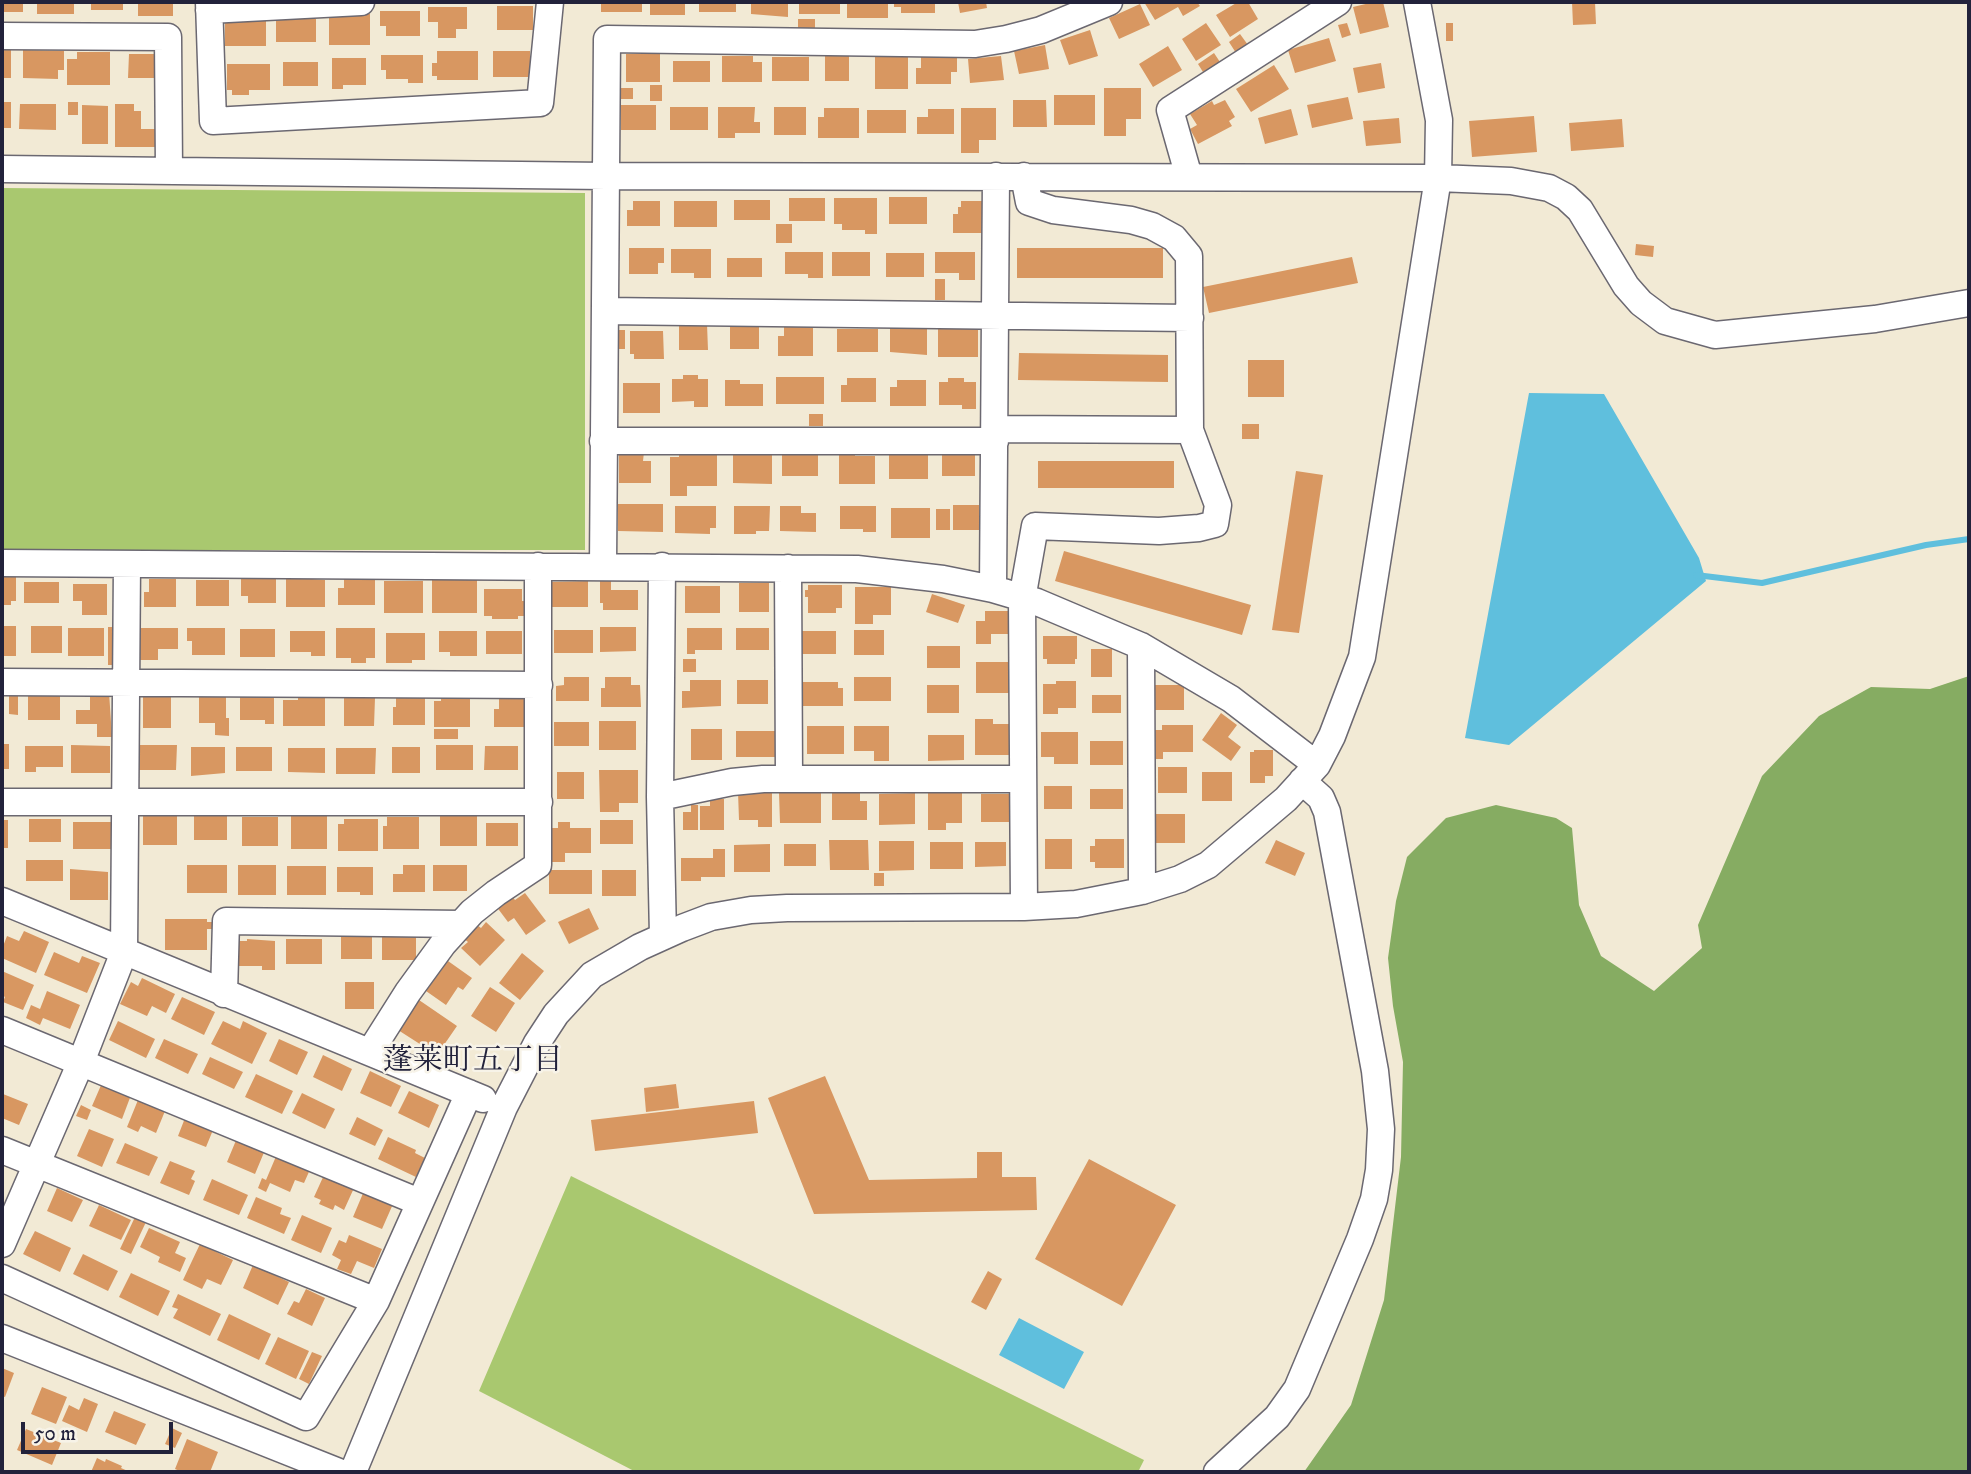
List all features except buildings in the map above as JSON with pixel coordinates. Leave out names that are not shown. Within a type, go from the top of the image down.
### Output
[{"type":"street","points":[[360,2],[209,6],[213,121],[540,103],[550,2]]},
{"type":"street","points":[[603,566],[607,39],[975,44],[1041,30],[1109,2]]},
{"type":"street","points":[[1189,177],[1170,110],[1338,2]]},
{"type":"street","points":[[354,1472],[504,1107],[537,1043],[556,1014],[592,975],[614,960],[663,936],[712,918],[751,910],[1024,907],[1076,904],[1142,891],[1180,879],[1208,865],[1286,799],[1310,773],[1332,736],[1362,656],[1438,178],[1439,120],[1417,2]]},
{"type":"street","points":[[2,36],[168,37],[169,171]]},
{"type":"street","points":[[2,169],[606,176],[1438,178],[1511,181],[1549,188],[1566,197],[1580,210],[1626,286],[1641,303],[1665,321],[1715,335],[1875,319],[1969,303]]},
{"type":"street","points":[[993,589],[996,176]]},
{"type":"street","points":[[1024,176],[1029,202],[1053,210],[1131,220],[1152,226],[1174,238],[1189,256],[1190,430],[1218,505],[1215,524],[1159,531],[1035,526],[1022,599],[1024,907]]},
{"type":"street","points":[[605,311],[1190,318]]},
{"type":"street","points":[[603,441],[1190,430]]},
{"type":"street","points":[[2,563],[857,569],[943,579],[993,589],[1022,599],[1090,623],[1141,646],[1231,699],[1310,773],[1327,812],[1375,1071],[1381,1129],[1374,1199],[1297,1389],[1277,1418],[1217,1472]]},
{"type":"street","points":[[2,1244],[81,1062],[124,952],[127,564]]},
{"type":"street","points":[[370,1052],[443,944],[496,892],[538,865],[538,566]]},
{"type":"street","points":[[662,566],[660,797],[663,936]]},
{"type":"street","points":[[788,568],[789,779]]},
{"type":"street","points":[[1141,646],[1142,891]]},
{"type":"street","points":[[2,682],[539,685]]},
{"type":"street","points":[[660,797],[732,782],[789,779],[1023,779]]},
{"type":"street","points":[[2,802],[540,802]]},
{"type":"street","points":[[2,901],[504,1107]]},
{"type":"street","points":[[223,993],[226,922],[461,924]]},
{"type":"street","points":[[2,1030],[419,1202]]},
{"type":"street","points":[[2,1278],[306,1417],[376,1301],[469,1093]]},
{"type":"street","points":[[2,1150],[376,1301]]},
{"type":"street","points":[[2,1338],[339,1472]]},
{"type":"green space","points":[[2,188],[585,193],[585,550],[2,550]]},
{"type":"green space","points":[[1969,676],[1969,1472],[1304,1472],[1351,1405],[1384,1300],[1401,1157],[1403,1062],[1388,958],[1396,901],[1407,857],[1446,818],[1496,805],[1556,818],[1572,828],[1579,905],[1601,956],[1654,991],[1702,948],[1698,925],[1762,776],[1819,716],[1871,687],[1930,689]]},
{"type":"green space","points":[[571,1176],[1144,1460],[1138,1472],[636,1472],[479,1391]]},
{"type":"water","points":[[1529,393],[1604,394],[1699,558],[1706,581],[1509,745],[1465,738]]},
{"type":"water","points":[[1019,1318],[1084,1352],[1064,1389],[999,1355]]},
{"type":"waterway","points":[[1696,575],[1762,583],[1926,545],[1969,539]]},
{"type":"district","name":"蓬莱町五丁目","points":[[473,1063]]}]
